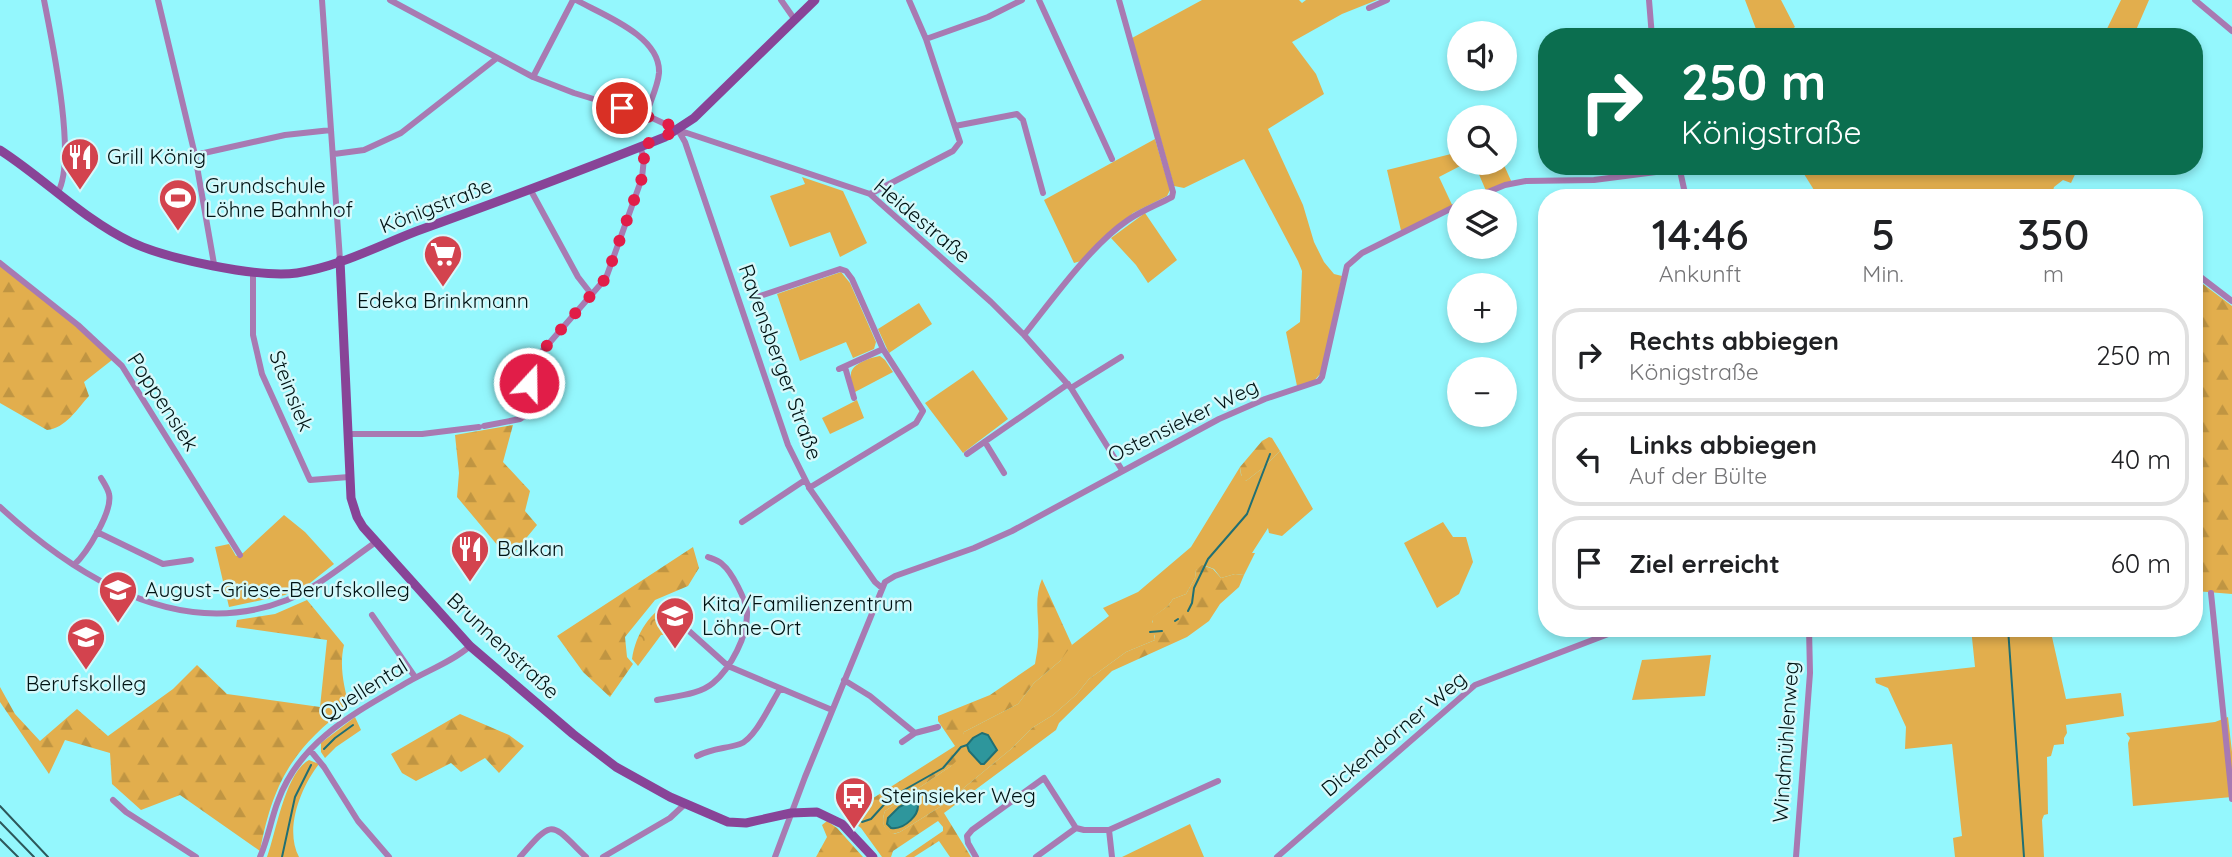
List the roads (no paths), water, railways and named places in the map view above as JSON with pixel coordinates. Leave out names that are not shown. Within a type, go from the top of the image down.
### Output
[{"type":"main road","name":"Königstraße","points":[[0,150],[96,221],[129,241],[179,258],[253,272],[295,273],[340,260],[640,147],[678,130],[694,118],[815,0]]},
{"type":"main road","name":"Brunnenstraße","points":[[340,260],[351,498],[357,517],[376,542],[470,646],[616,767],[713,817],[740,823],[807,811],[828,816],[852,834],[873,857]]},
{"type":"street","points":[[44,0],[66,144],[65,174],[58,192]]},
{"type":"street","points":[[158,0],[195,155],[215,264]]},
{"type":"street","points":[[322,0],[340,260]]},
{"type":"street","name":"Heidestraße","points":[[390,0],[533,77],[646,115],[678,130],[870,194],[1024,335],[1070,386],[1122,470]]},
{"type":"street","points":[[533,77],[575,0],[640,36],[650,45],[657,58],[659,73],[646,115]]},
{"type":"street","points":[[781,0],[795,20]]},
{"type":"street","points":[[870,194],[953,151],[960,142],[926,39],[909,0]]},
{"type":"street","points":[[926,39],[988,17],[1022,0]]},
{"type":"street","points":[[1039,0],[1112,159]]},
{"type":"street","points":[[1024,335],[1073,274],[1126,221],[1172,197],[1173,192],[1119,0]]},
{"type":"street","points":[[1369,8],[1387,0]]},
{"type":"street","points":[[1649,0],[1651,28]]},
{"type":"street","points":[[2195,0],[2232,31]]},
{"type":"street","points":[[334,154],[364,150],[401,133],[498,58]]},
{"type":"street","points":[[955,126],[1017,114],[1023,120],[1043,193]]},
{"type":"street","points":[[195,155],[285,135],[331,130]]},
{"type":"street","name":"Ravensberger Straße","points":[[678,130],[685,142],[788,445],[809,488],[875,582],[882,588]]},
{"type":"street","points":[[347,434],[422,434],[520,419],[529,413],[531,364],[606,278],[642,178],[644,158],[640,147]]},
{"type":"street","points":[[1495,189],[1526,181],[1594,180],[1627,175]]},
{"type":"street","points":[[530,189],[578,277],[593,295]]},
{"type":"street","name":"Ostensieker Weg","points":[[882,588],[885,582],[895,576],[974,548],[1012,531],[1122,470],[1247,406],[1319,381],[1347,266],[1362,253],[1447,210]]},
{"type":"street","name":"Poppensiek","points":[[0,262],[78,325],[122,366],[240,555]]},
{"type":"street","points":[[757,298],[840,269],[846,271],[883,349],[923,411],[916,423],[809,488]]},
{"type":"street","name":"Steinsiek","points":[[253,272],[253,335],[262,374],[310,480],[349,477]]},
{"type":"street","points":[[2203,279],[2232,301]]},
{"type":"street","points":[[854,398],[842,368],[883,349]]},
{"type":"street","points":[[967,454],[1121,356]]},
{"type":"street","points":[[985,442],[1004,472]]},
{"type":"street","points":[[74,565],[97,532],[109,506],[109,493],[101,478]]},
{"type":"street","points":[[742,522],[805,480]]},
{"type":"street","points":[[0,508],[22,528],[74,565],[113,587],[156,606],[178,611],[225,614],[287,600],[314,587],[376,542]]},
{"type":"street","points":[[97,532],[163,564],[191,560]]},
{"type":"street","points":[[657,700],[699,691],[713,684],[728,666],[744,633],[747,610],[733,578],[722,563],[708,556]]},
{"type":"street","points":[[775,857],[882,588]]},
{"type":"street","points":[[2211,593],[2232,799]]},
{"type":"street","points":[[372,615],[415,677]]},
{"type":"street","points":[[680,622],[728,666],[832,710]]},
{"type":"street","name":"Dickendorner Weg","points":[[1277,857],[1475,685],[1600,637]]},
{"type":"street","name":"Windmühlenweg","points":[[1796,857],[1810,673],[1809,637]]},
{"type":"street","name":"Quellental","points":[[260,857],[278,799],[295,769],[327,732],[470,646]]},
{"type":"street","points":[[844,680],[870,696],[915,733]]},
{"type":"street","points":[[697,756],[710,749],[743,743],[751,737],[780,689]]},
{"type":"street","points":[[902,742],[915,733],[938,727]]},
{"type":"street","points":[[310,750],[358,821],[389,857]]},
{"type":"street","points":[[976,857],[968,843],[967,836],[972,830],[1044,778],[1076,828],[1084,830],[1109,830],[1218,781]]},
{"type":"street","points":[[114,800],[126,812],[196,857]]},
{"type":"street","points":[[603,857],[670,818],[685,804]]},
{"type":"street","points":[[520,857],[541,833],[554,828],[586,857]]},
{"type":"street","points":[[1036,857],[1076,828]]},
{"type":"street","points":[[1109,830],[1112,857]]},
{"type":"water","points":[[982,733],[988,735],[997,750],[984,764],[969,751],[967,745]]},
{"type":"water","points":[[914,799],[918,806],[911,820],[891,828],[887,824],[888,818],[899,807]]},
{"type":"waterway","points":[[1188,611],[1194,588],[1208,559],[1247,514],[1270,454]]},
{"type":"waterway","points":[[1150,632],[1162,631]]},
{"type":"waterway","points":[[2009,637],[2024,857]]},
{"type":"waterway","points":[[324,749],[353,725]]},
{"type":"waterway","points":[[862,822],[871,819],[890,798],[943,768],[961,747],[967,745]]},
{"type":"waterway","points":[[282,857],[295,797],[311,765]]},
{"type":"railway","points":[[0,806],[48,857]]},
{"type":"railway","points":[[0,822],[34,857]]},
{"type":"railway","points":[[0,839],[18,857]]},
{"type":"place","name":"Grill König","points":[[80,191]]},
{"type":"place","name":"Grundschule Löhne Bahnhof","points":[[178,232]]},
{"type":"place","name":"Edeka Brinkmann","points":[[443,288]]},
{"type":"place","name":"Balkan","points":[[470,583]]},
{"type":"place","name":"August-Griese-Berufskolleg","points":[[118,624]]},
{"type":"place","name":"Kita/Familienzentrum Löhne-Ort","points":[[675,650]]},
{"type":"place","name":"Berufskolleg","points":[[86,671]]},
{"type":"place","name":"Steinsieker Weg","points":[[854,830]]}]
